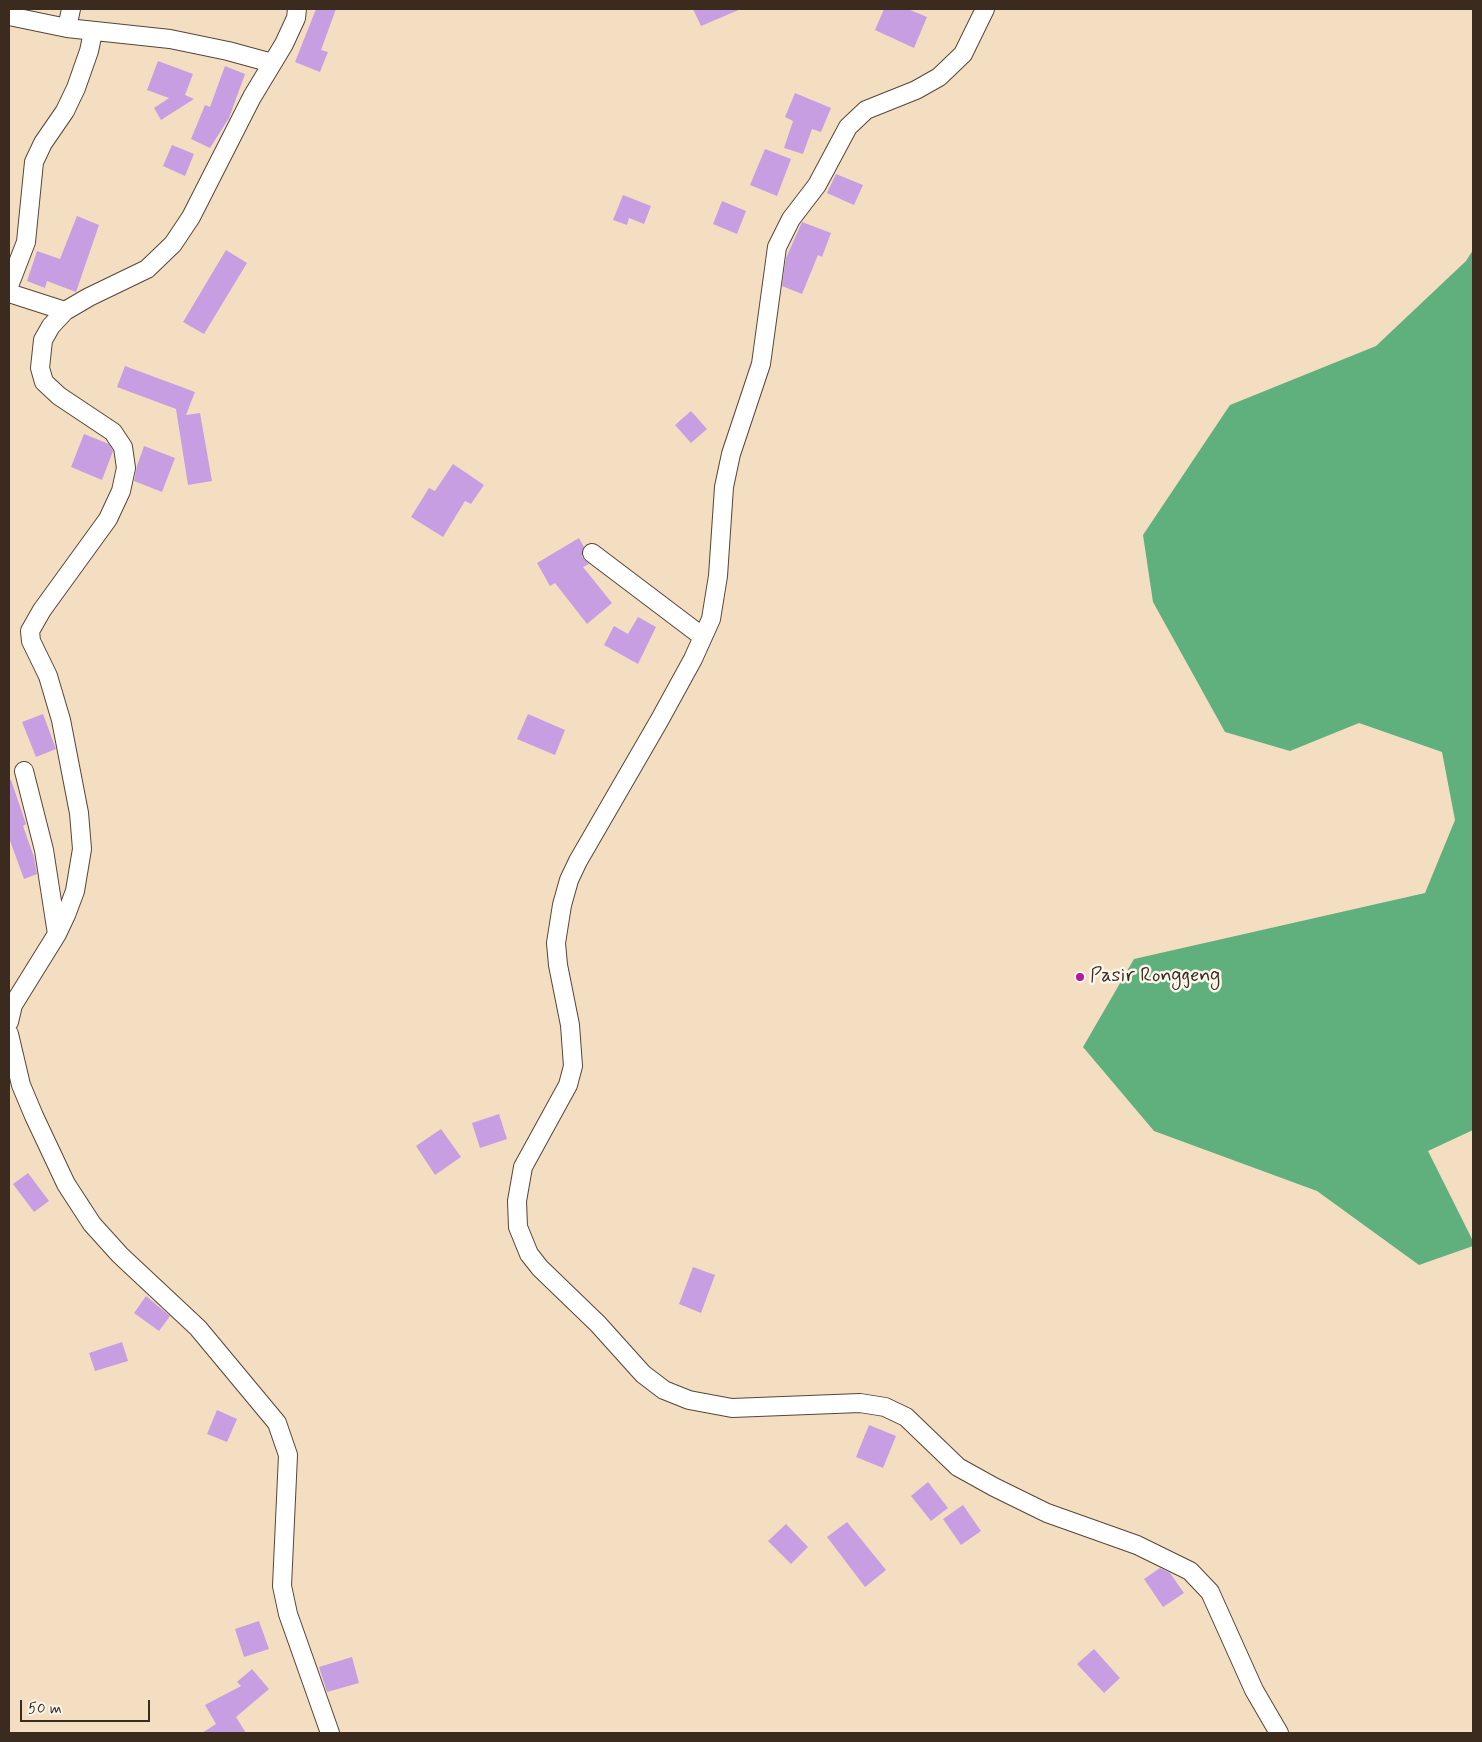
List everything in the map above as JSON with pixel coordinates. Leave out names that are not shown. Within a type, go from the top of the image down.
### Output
[{"type":"street","points":[[67,28],[71,9]]},
{"type":"street","points":[[9,1022],[13,1005],[57,934],[75,891],[82,849],[80,814],[54,694],[31,642],[30,631],[42,610],[108,519],[121,490],[126,461],[123,447],[114,432],[51,390],[42,376],[40,363],[44,340],[51,326],[65,311],[89,296],[147,269],[173,244],[191,217],[233,132],[284,44],[296,18],[297,9]]},
{"type":"street","points":[[985,9],[962,54],[939,77],[916,90],[866,110],[848,127],[817,185],[782,234],[773,264],[769,317],[761,364],[731,454],[724,487],[715,598],[711,619],[660,721],[569,880],[558,925],[556,943],[558,965],[570,1025],[573,1066],[568,1085],[528,1156],[519,1185],[518,1227],[529,1254],[547,1275],[598,1324],[643,1374],[664,1390],[689,1400],[732,1408],[860,1403],[896,1410],[958,1467],[981,1480],[1048,1513],[1137,1545],[1190,1571],[1210,1592],[1254,1690],[1280,1733]]},
{"type":"street","points":[[9,16],[93,32],[170,40],[214,48],[272,63]]},
{"type":"street","points":[[9,286],[26,242],[34,162],[43,143],[65,111],[76,88],[89,51],[93,32]]},
{"type":"street","points":[[9,293],[65,311]]},
{"type":"street","points":[[592,553],[703,637]]},
{"type":"street","points":[[24,771],[44,850],[57,934]]},
{"type":"street","points":[[9,1034],[21,1084],[34,1116],[66,1184],[92,1224],[120,1256],[198,1328],[277,1423],[288,1455],[282,1586],[288,1614],[330,1733]]},
{"type":"green space","points":[[1473,250],[1473,1130],[1428,1151],[1473,1241],[1473,1246],[1419,1265],[1317,1191],[1154,1131],[1083,1047],[1134,959],[1425,893],[1455,820],[1442,752],[1359,723],[1290,751],[1225,732],[1153,602],[1143,535],[1230,405],[1376,346],[1466,261]]},
{"type":"building","points":[[316,9],[336,9],[321,50],[328,52],[320,72],[295,62]]},
{"type":"building","points":[[693,9],[741,9],[701,26]]},
{"type":"building","points":[[884,9],[908,9],[927,17],[914,48],[875,30]]},
{"type":"building","points":[[158,61],[193,74],[185,95],[194,99],[161,120],[154,108],[169,98],[147,90]]},
{"type":"building","points":[[225,66],[245,74],[229,118],[210,148],[191,139],[205,105],[210,107]]},
{"type":"building","points":[[795,93],[831,108],[821,132],[812,129],[803,154],[784,148],[793,121],[785,117]]},
{"type":"building","points":[[172,145],[194,154],[185,176],[163,166]]},
{"type":"building","points":[[765,149],[791,159],[777,196],[750,185]]},
{"type":"building","points":[[836,174],[863,185],[854,205],[827,193]]},
{"type":"building","points":[[623,195],[651,206],[644,224],[629,218],[627,225],[613,220]]},
{"type":"building","points":[[722,201],[746,211],[737,234],[713,224]]},
{"type":"building","points":[[77,216],[99,225],[76,292],[47,281],[45,288],[27,281],[37,251],[60,259]]},
{"type":"building","points":[[802,222],[831,233],[822,257],[818,255],[802,294],[782,286],[786,258]]},
{"type":"building","points":[[226,250],[247,263],[204,334],[183,322]]},
{"type":"building","points":[[125,366],[195,392],[186,415],[200,413],[212,481],[188,485],[176,409],[117,387]]},
{"type":"building","points":[[691,411],[707,429],[691,443],[675,425]]},
{"type":"building","points":[[84,434],[109,444],[113,451],[102,480],[71,467]]},
{"type":"building","points":[[144,446],[175,458],[162,492],[134,481]]},
{"type":"building","points":[[453,464],[484,485],[471,504],[465,501],[443,537],[411,517],[429,488],[435,491]]},
{"type":"building","points":[[579,538],[584,547],[582,557],[589,564],[583,567],[612,603],[587,624],[555,583],[550,586],[537,563]]},
{"type":"building","points":[[638,617],[656,627],[638,664],[604,645],[614,626],[628,634]]},
{"type":"building","points":[[43,714],[56,749],[36,757],[22,722]]},
{"type":"building","points":[[528,714],[565,730],[555,755],[517,739]]},
{"type":"building","points":[[9,780],[11,780],[26,824],[23,826],[34,857],[37,874],[24,879],[9,838]]},
{"type":"building","points":[[499,1114],[507,1139],[480,1148],[472,1123]]},
{"type":"building","points":[[441,1129],[461,1157],[435,1175],[416,1146]]},
{"type":"building","points":[[28,1173],[49,1201],[34,1212],[13,1184]]},
{"type":"building","points":[[693,1267],[715,1275],[701,1313],[679,1304]]},
{"type":"building","points":[[146,1296],[170,1316],[159,1331],[134,1313]]},
{"type":"building","points":[[122,1342],[128,1361],[95,1371],[89,1353]]},
{"type":"building","points":[[217,1410],[237,1419],[227,1442],[207,1434]]},
{"type":"building","points":[[869,1425],[896,1436],[883,1468],[856,1457]]},
{"type":"building","points":[[928,1482],[948,1508],[931,1521],[911,1496]]},
{"type":"building","points":[[963,1505],[981,1531],[961,1545],[943,1519]]},
{"type":"building","points":[[847,1522],[886,1570],[865,1587],[827,1537]]},
{"type":"building","points":[[786,1524],[808,1547],[791,1564],[768,1541]]},
{"type":"building","points":[[1160,1568],[1170,1573],[1184,1593],[1163,1607],[1144,1579]]},
{"type":"building","points":[[259,1621],[269,1649],[244,1657],[235,1629]]},
{"type":"building","points":[[1094,1649],[1120,1678],[1104,1693],[1077,1664]]},
{"type":"building","points":[[352,1657],[359,1683],[327,1692],[319,1667]]},
{"type":"building","points":[[252,1669],[269,1689],[236,1717],[246,1733],[202,1733],[216,1724],[205,1705],[241,1686],[237,1682]]},
{"type":"place","name":"Pasir Ronggeng","points":[[1080,977]]}]
